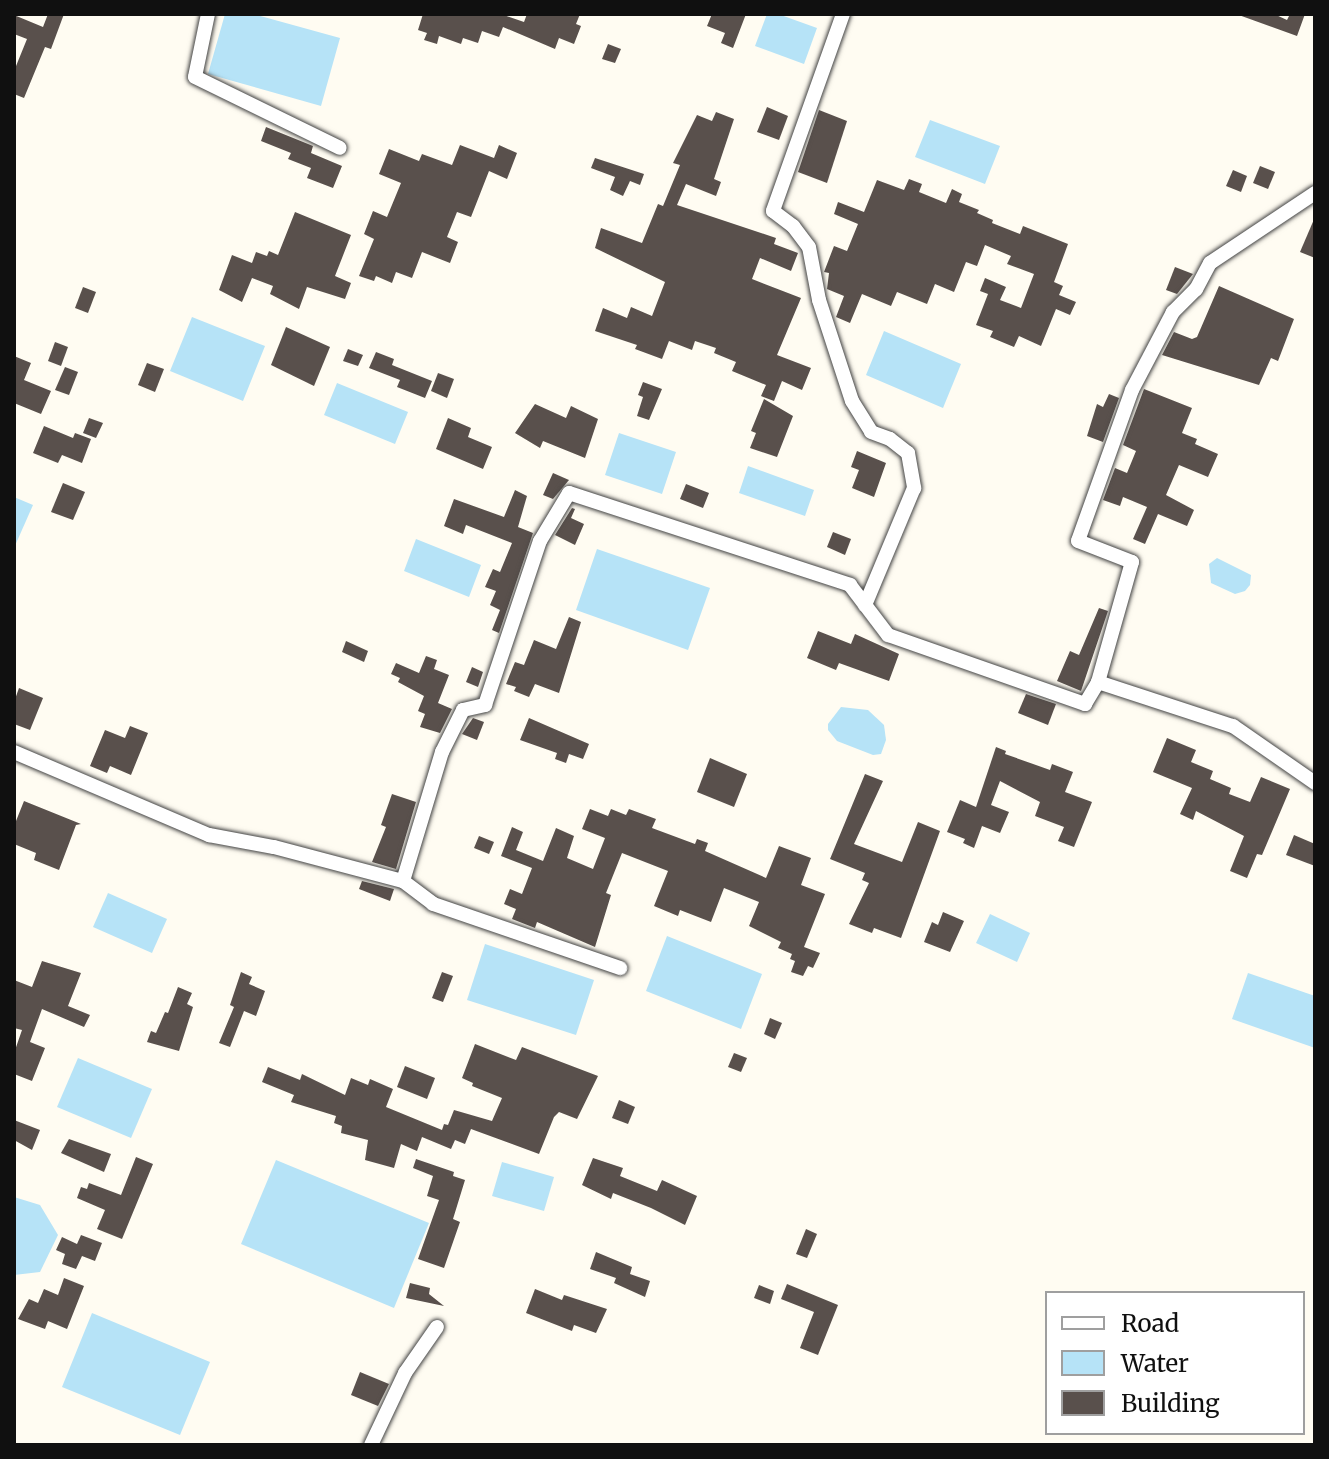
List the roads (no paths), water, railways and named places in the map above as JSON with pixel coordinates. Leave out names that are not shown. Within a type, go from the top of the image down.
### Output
[{"type":"street","points":[[208,14],[195,77],[340,148]]},
{"type":"street","points":[[843,14],[773,211],[793,226],[809,247],[819,300],[852,401],[871,432],[890,439],[908,453],[914,488],[865,605]]},
{"type":"street","points":[[403,881],[442,752],[463,710],[485,705],[540,541],[569,493],[850,585],[888,635],[1085,704],[1098,682],[1132,562],[1078,541],[1132,390],[1173,312],[1196,289],[1210,263],[1315,193]]},
{"type":"street","points":[[1098,682],[1233,726],[1315,783]]},
{"type":"street","points":[[14,752],[209,835],[274,847],[403,881],[433,904],[620,968]]},
{"type":"street","points":[[371,1445],[405,1373],[437,1327]]},
{"type":"water","points":[[225,14],[253,14],[340,38],[321,106],[208,74]]},
{"type":"water","points":[[767,14],[778,14],[817,28],[804,64],[755,46]]},
{"type":"water","points":[[930,120],[1000,146],[985,184],[915,157]]},
{"type":"water","points":[[192,317],[265,346],[243,401],[170,371]]},
{"type":"water","points":[[884,331],[961,364],[943,408],[866,375]]},
{"type":"water","points":[[337,383],[408,412],[395,444],[324,415]]},
{"type":"water","points":[[619,433],[676,452],[662,494],[605,475]]},
{"type":"water","points":[[748,466],[814,490],[805,516],[739,493]]},
{"type":"water","points":[[14,497],[33,505],[14,548]]},
{"type":"water","points":[[416,539],[481,565],[469,597],[404,571]]},
{"type":"water","points":[[597,549],[710,588],[688,650],[576,610]]},
{"type":"water","points":[[1217,558],[1251,575],[1250,585],[1245,591],[1235,594],[1211,583],[1209,564]]},
{"type":"water","points":[[841,707],[868,710],[884,725],[886,740],[881,754],[873,755],[837,741],[828,730],[828,724]]},
{"type":"water","points":[[108,893],[167,919],[152,953],[93,927]]},
{"type":"water","points":[[990,914],[1030,933],[1017,962],[976,943]]},
{"type":"water","points":[[667,936],[762,974],[741,1029],[646,991]]},
{"type":"water","points":[[485,944],[594,980],[576,1035],[467,1000]]},
{"type":"water","points":[[1248,973],[1315,996],[1315,1048],[1232,1019]]},
{"type":"water","points":[[78,1058],[152,1089],[131,1138],[57,1107]]},
{"type":"water","points":[[276,1160],[429,1223],[394,1308],[241,1244]]},
{"type":"water","points":[[502,1162],[554,1177],[544,1211],[492,1196]]},
{"type":"water","points":[[14,1197],[40,1205],[58,1235],[40,1272],[14,1275]]},
{"type":"water","points":[[92,1313],[210,1362],[180,1435],[62,1387]]}]
